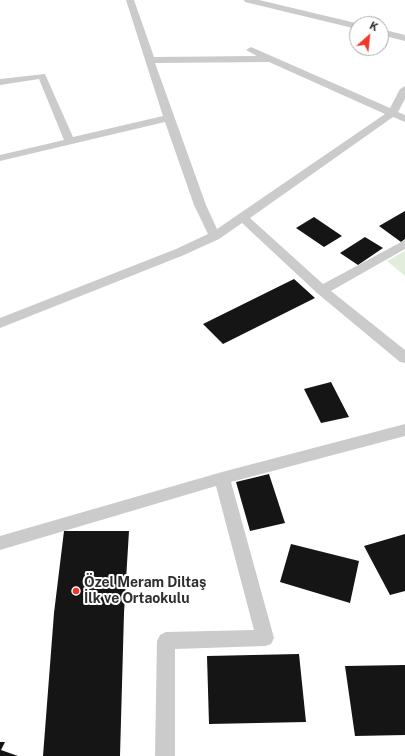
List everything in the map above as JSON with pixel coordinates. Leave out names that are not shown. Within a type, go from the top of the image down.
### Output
[{"type":"street","points":[[130,0],[149,60],[200,205],[215,236]]},
{"type":"street","points":[[248,0],[349,24]]},
{"type":"street","points":[[389,34],[405,38]]},
{"type":"street","points":[[251,50],[393,112],[405,119]]},
{"type":"street","points":[[149,60],[236,61],[271,59]]},
{"type":"street","points":[[0,82],[42,76],[70,142]]},
{"type":"street","points":[[0,322],[180,252],[215,236],[393,112],[405,89]]},
{"type":"street","points":[[0,158],[169,118]]},
{"type":"street","points":[[242,218],[322,290],[405,358]]},
{"type":"street","points":[[322,290],[405,244]]},
{"type":"street","points":[[0,543],[222,478],[405,430]]},
{"type":"street","points":[[165,756],[166,642],[265,638],[222,478]]},
{"type":"green space","points":[[405,251],[405,276],[387,261]]},
{"type":"building","points":[[405,211],[405,239],[401,242],[379,226]]},
{"type":"building","points":[[314,217],[342,236],[324,247],[296,228]]},
{"type":"building","points":[[365,237],[383,248],[358,265],[340,253]]},
{"type":"building","points":[[294,279],[315,298],[223,344],[203,324]]},
{"type":"building","points":[[331,382],[349,417],[321,423],[304,389]]},
{"type":"building","points":[[269,474],[285,523],[250,531],[236,482]]},
{"type":"building","points":[[64,531],[129,531],[124,613],[120,756],[43,756],[54,613]]},
{"type":"building","points":[[405,534],[405,591],[390,595],[364,546]]},
{"type":"building","points":[[291,544],[359,561],[350,603],[280,582]]},
{"type":"building","points":[[299,654],[306,722],[209,724],[207,656]]},
{"type":"building","points":[[405,665],[405,735],[355,736],[345,666]]},
{"type":"building","points":[[0,742],[5,742],[1,750],[18,756],[0,756]]},
{"type":"place","name":"Özel Meram Diltaş İlk ve Ortaokulu","points":[[76,591]]}]
